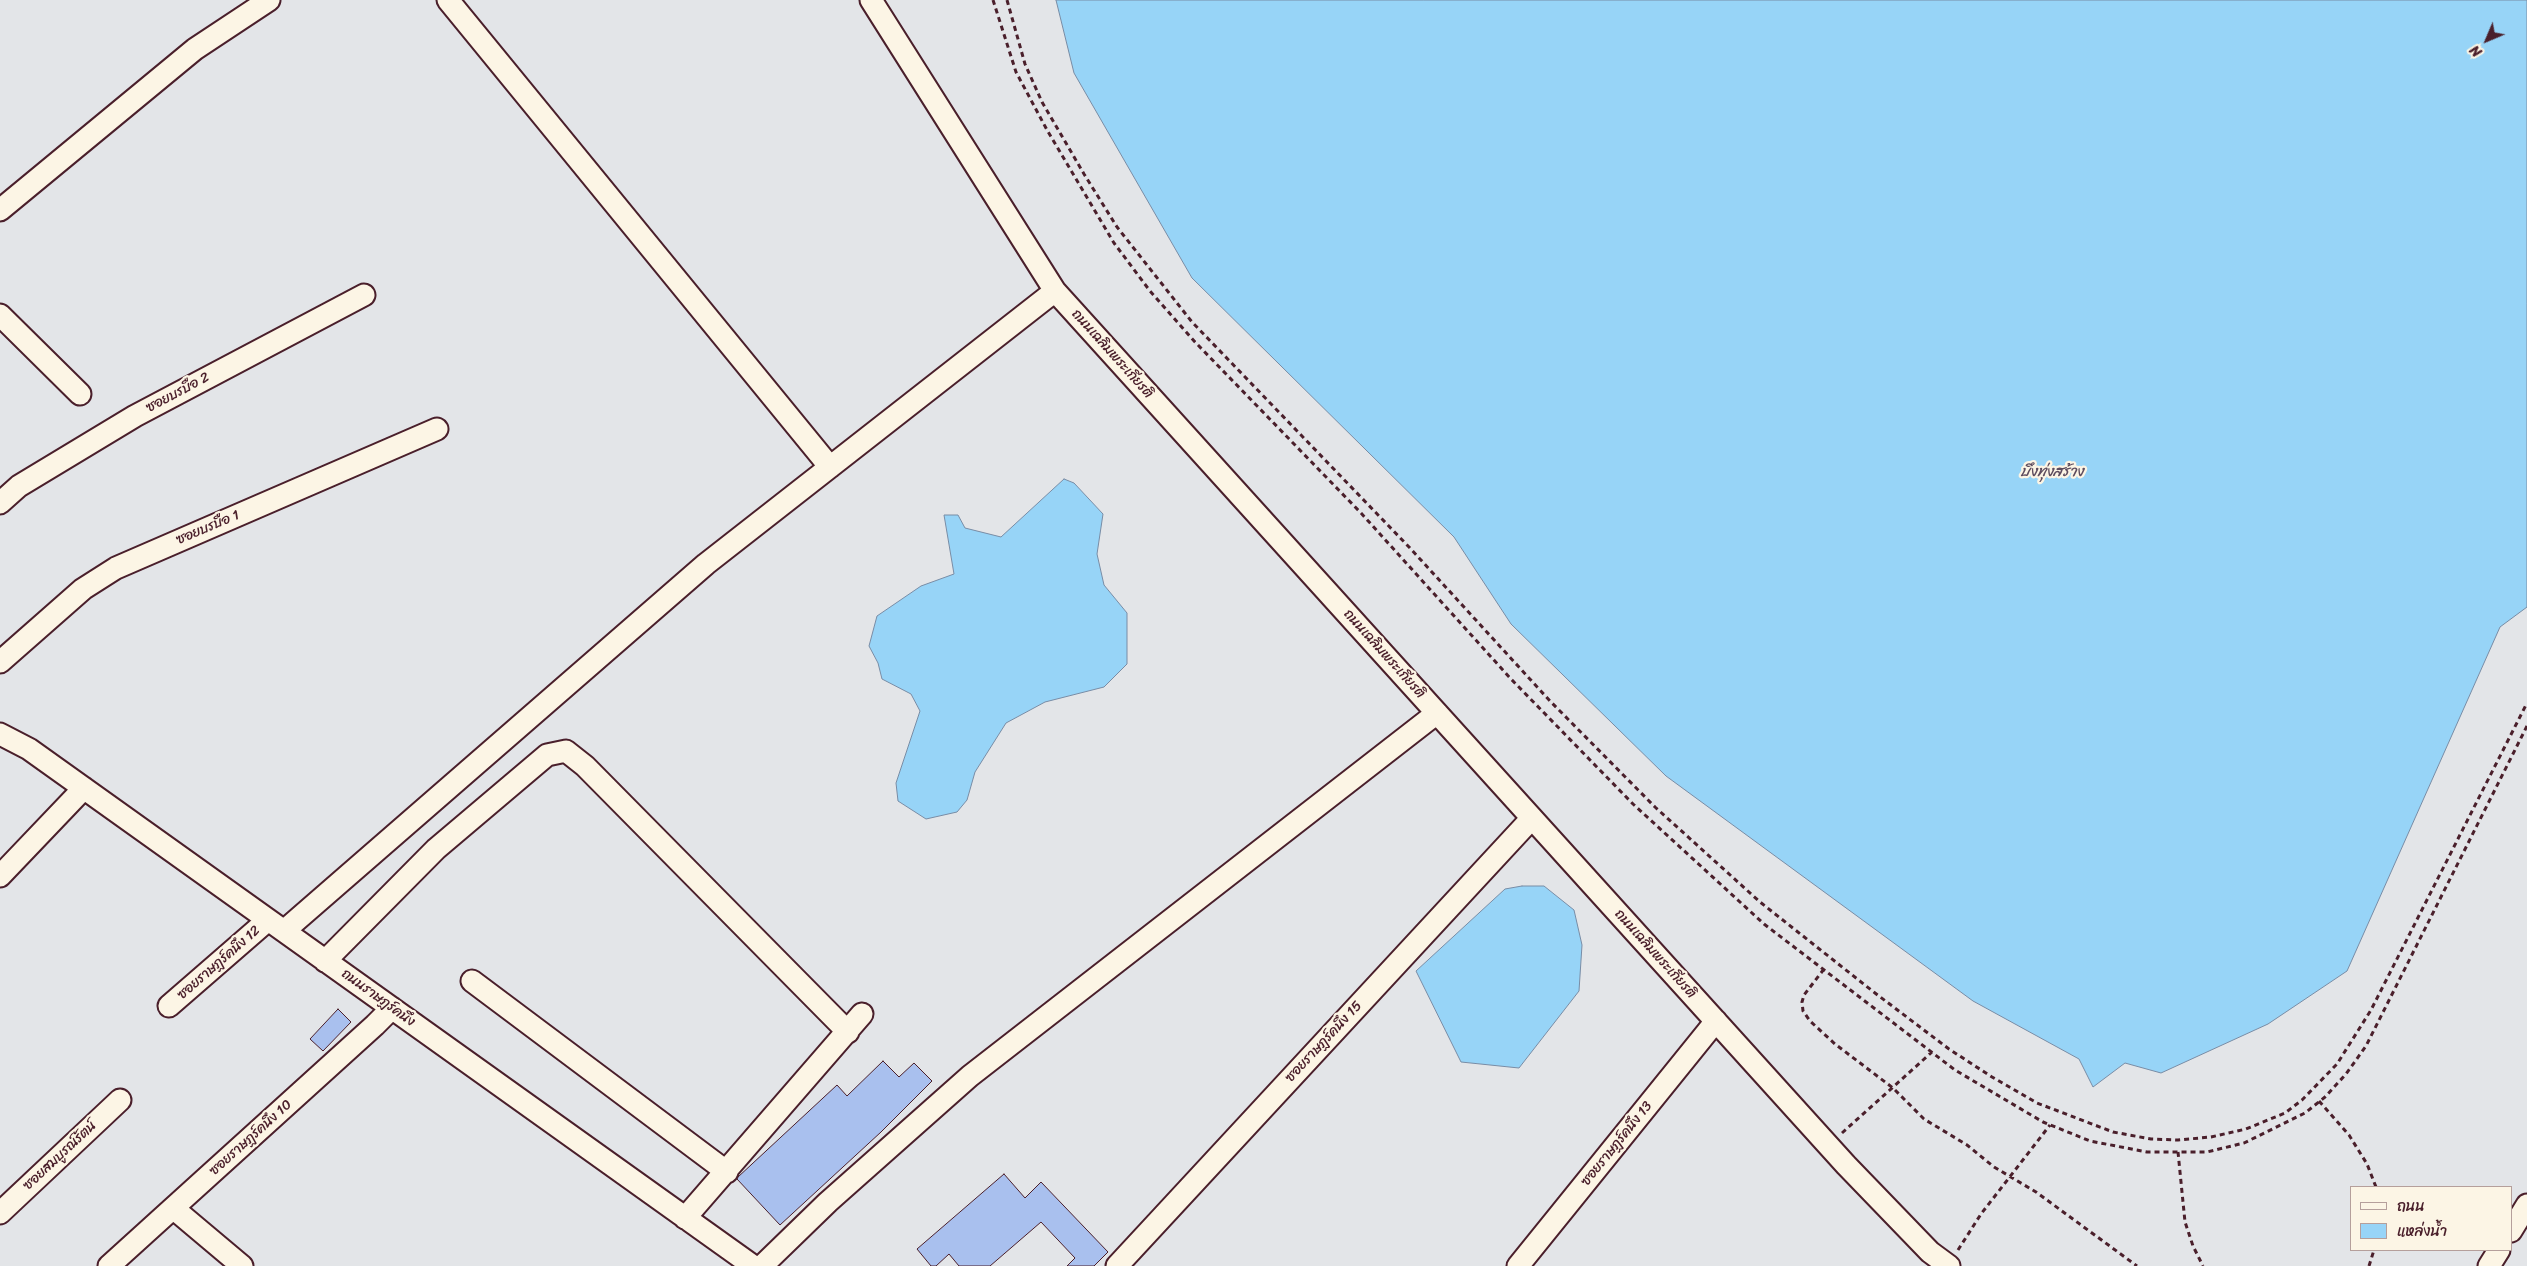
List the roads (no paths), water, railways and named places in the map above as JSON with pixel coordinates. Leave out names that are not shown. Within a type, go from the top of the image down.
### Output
[{"type":"street","points":[[0,210],[195,49],[269,0]]},
{"type":"street","points":[[448,0],[830,467]]},
{"type":"street","name":"ถนนเฉลิมพระเกียรติ","points":[[871,0],[1055,291],[1828,1145],[1925,1259],[1949,1266]]},
{"type":"street","name":"ซอยราษฏร์คนึง 12","points":[[169,1006],[276,925],[706,564],[1055,291]]},
{"type":"street","name":"ซอยบรบือ 2","points":[[0,503],[19,486],[135,416],[364,295]]},
{"type":"street","points":[[0,315],[80,394]]},
{"type":"street","name":"ซอยบรบือ 1","points":[[0,662],[83,589],[116,568],[437,429]]},
{"type":"street","points":[[762,1266],[828,1202],[970,1076],[1437,713]]},
{"type":"street","name":"ถนนราษฏร์คนึง","points":[[0,734],[29,749],[753,1266]]},
{"type":"street","points":[[325,961],[436,849],[547,756],[566,751],[585,766],[848,1032]]},
{"type":"street","points":[[0,876],[84,788]]},
{"type":"street","name":"ซอยราษฏร์คนึง 15","points":[[1117,1266],[1532,818]]},
{"type":"street","points":[[472,981],[727,1172]]},
{"type":"street","name":"ซอยราษฏร์คนึง 10","points":[[109,1266],[376,1025],[392,1008]]},
{"type":"street","points":[[685,1218],[727,1172],[862,1014]]},
{"type":"street","name":"ซอยราษฏร์คนึง 13","points":[[1518,1266],[1716,1021]]},
{"type":"street","name":"ซอยสมบูรณ์รัตน์","points":[[0,1213],[120,1100]]},
{"type":"street","points":[[2512,1229],[2527,1205]]},
{"type":"street","points":[[173,1208],[242,1266]]},
{"type":"street","points":[[2489,1266],[2498,1251]]},
{"type":"water","name":"บึงทุ่งสร้าง","points":[[1056,0],[2527,0],[2527,607],[2500,627],[2347,971],[2268,1024],[2161,1073],[2125,1063],[2093,1087],[2079,1059],[1973,1001],[1666,776],[1511,624],[1454,537],[1192,278],[1074,73]]},
{"type":"water","points":[[1064,479],[1074,483],[1103,514],[1097,554],[1104,585],[1127,613],[1127,664],[1104,687],[1045,702],[1006,723],[975,772],[967,800],[957,812],[926,819],[898,801],[896,783],[920,711],[911,694],[882,679],[878,663],[869,646],[877,616],[921,586],[954,574],[944,515],[958,515],[965,528],[1001,537]]},
{"type":"water","points":[[1522,886],[1544,886],[1574,910],[1582,945],[1579,991],[1519,1068],[1461,1062],[1416,971],[1505,889]]}]
